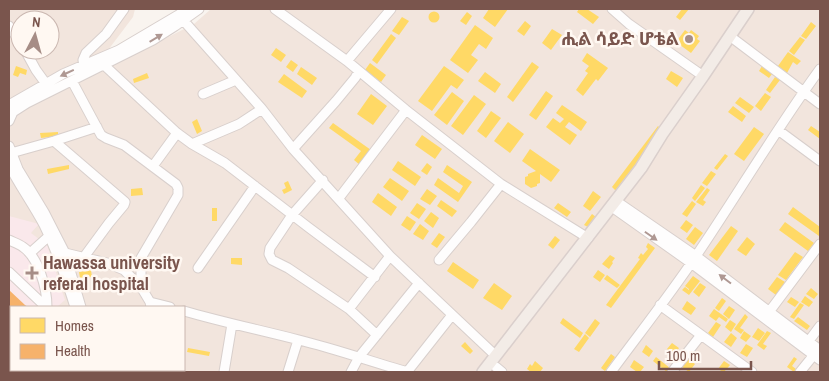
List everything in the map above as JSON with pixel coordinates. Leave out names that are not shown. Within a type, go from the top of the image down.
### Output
[{"type":"main road","points":[[483,372],[496,367],[617,206],[662,134],[748,9]]},
{"type":"main road","points":[[496,367],[588,238],[646,171],[667,137],[756,9]]},
{"type":"street","points":[[84,66],[83,60],[86,53],[106,34],[124,9]]},
{"type":"street","points":[[9,120],[13,112],[63,74],[118,50],[187,9]]},
{"type":"street","points":[[9,105],[48,87],[72,81],[104,65],[153,40],[199,9]]},
{"type":"street","points":[[275,9],[347,61],[501,184],[588,238]]},
{"type":"street","points":[[347,61],[391,9]]},
{"type":"street","points":[[612,9],[629,24],[703,76]]},
{"type":"street","points":[[183,20],[262,109],[293,148],[340,198],[390,256],[452,315],[496,367]]},
{"type":"street","points":[[735,40],[820,104]]},
{"type":"street","points":[[31,60],[48,87]]},
{"type":"street","points":[[104,65],[177,133],[225,163],[374,277]]},
{"type":"street","points":[[611,372],[693,260],[820,69]]},
{"type":"street","points":[[293,148],[336,101],[359,71]]},
{"type":"street","points":[[203,94],[236,80]]},
{"type":"street","points":[[72,81],[101,135],[124,145],[176,184],[178,188],[178,195],[141,258],[141,287]]},
{"type":"street","points":[[192,144],[239,124],[262,109]]},
{"type":"street","points":[[340,198],[406,110]]},
{"type":"street","points":[[81,306],[65,253],[22,175],[10,149],[54,141],[97,127]]},
{"type":"street","points":[[778,130],[820,161]]},
{"type":"street","points":[[152,166],[177,133]]},
{"type":"street","points":[[54,141],[125,202],[84,258]]},
{"type":"street","points":[[9,165],[49,236],[75,306]]},
{"type":"street","points":[[323,180],[292,215],[270,248],[269,254],[272,260],[288,268],[349,309],[377,335]]},
{"type":"street","points":[[439,260],[501,184]]},
{"type":"street","points":[[198,268],[254,186]]},
{"type":"street","points":[[617,206],[769,312],[806,344]]},
{"type":"street","points":[[30,253],[49,236]]},
{"type":"street","points":[[9,240],[22,246],[30,253],[43,280],[47,306]]},
{"type":"street","points":[[769,312],[820,244]]},
{"type":"street","points":[[65,253],[106,263],[124,270],[141,287],[151,305]]},
{"type":"street","points":[[349,309],[390,256]]},
{"type":"street","points":[[693,260],[818,353],[800,372]]},
{"type":"street","points":[[9,272],[46,306]]},
{"type":"street","points":[[350,372],[359,357],[419,283]]},
{"type":"street","points":[[660,305],[752,372]]},
{"type":"street","points":[[185,311],[359,357],[386,370],[407,372],[452,315]]},
{"type":"street","points":[[224,372],[232,324]]},
{"type":"street","points":[[806,344],[820,326]]},
{"type":"street","points":[[673,372],[701,335]]},
{"type":"street","points":[[288,372],[298,340]]},
{"type":"shaded area","points":[[9,9],[135,9],[133,17],[87,78],[194,24],[211,9],[820,9],[820,372],[9,372]]},
{"type":"shaded area","name":"Hawassa university referal hospital","points":[[9,216],[39,224],[31,233],[47,245],[65,300],[58,306],[10,306],[9,370]]},
{"type":"building: Homes","points":[[489,9],[508,9],[495,27],[483,18]]},
{"type":"building: Homes","points":[[579,9],[587,9],[599,17],[593,24],[577,12]]},
{"type":"building: Homes","points":[[682,9],[689,9],[680,20],[676,17]]},
{"type":"building: Homes","points":[[434,11],[440,17],[434,23],[428,17]]},
{"type":"building: Homes","points":[[467,12],[472,16],[466,25],[460,21]]},
{"type":"building: Homes","points":[[402,17],[409,21],[399,35],[392,31]]},
{"type":"building: Homes","points":[[525,21],[531,26],[524,36],[517,31]]},
{"type":"building: Homes","points":[[811,22],[816,26],[806,39],[801,36]]},
{"type":"building: Homes","points":[[475,25],[493,38],[486,49],[479,44],[471,55],[478,60],[468,73],[450,60]]},
{"type":"building: Homes","points":[[552,29],[562,35],[551,50],[542,43]]},
{"type":"building: Homes","points":[[685,30],[689,33],[691,30],[699,36],[697,39],[700,41],[691,53],[676,42]]},
{"type":"building: Homes","points":[[391,34],[396,38],[377,64],[372,60]]},
{"type":"building: Homes","points":[[800,37],[805,40],[794,55],[789,51]]},
{"type":"building: Homes","points":[[276,48],[286,55],[281,62],[271,55]]},
{"type":"building: Homes","points":[[788,52],[801,61],[797,65],[793,62],[787,73],[778,66]]},
{"type":"building: Homes","points":[[587,53],[608,68],[598,81],[596,79],[583,96],[576,90],[588,73],[585,71],[589,66],[582,61]]},
{"type":"building: Homes","points":[[291,60],[298,65],[293,72],[286,67]]},
{"type":"building: Homes","points":[[532,62],[539,67],[513,102],[507,97]]},
{"type":"building: Homes","points":[[370,63],[386,75],[381,82],[365,70]]},
{"type":"building: Homes","points":[[16,66],[27,70],[26,75],[20,73],[18,77],[13,75]]},
{"type":"building: Homes","points":[[444,66],[464,80],[457,89],[451,85],[432,111],[418,101]]},
{"type":"building: Homes","points":[[762,66],[772,74],[769,78],[759,71]]},
{"type":"building: Homes","points":[[301,67],[317,78],[312,85],[297,74]]},
{"type":"building: Homes","points":[[671,71],[683,78],[677,87],[666,79]]},
{"type":"building: Homes","points":[[485,72],[501,84],[495,93],[478,81]]},
{"type":"building: Homes","points":[[147,73],[149,78],[134,83],[133,79]]},
{"type":"building: Homes","points":[[284,74],[307,91],[302,98],[278,82]]},
{"type":"building: Homes","points":[[775,77],[780,80],[770,93],[766,90]]},
{"type":"building: Homes","points":[[546,91],[553,96],[536,120],[529,115]]},
{"type":"building: Homes","points":[[452,92],[464,101],[447,125],[434,115]]},
{"type":"building: Homes","points":[[765,93],[771,97],[761,111],[755,106]]},
{"type":"building: Homes","points":[[371,94],[387,106],[373,125],[357,114]]},
{"type":"building: Homes","points":[[474,95],[486,104],[463,135],[451,126]]},
{"type":"building: Homes","points":[[740,97],[754,107],[749,113],[735,103]]},
{"type":"building: Homes","points":[[562,105],[587,122],[581,131],[569,122],[565,127],[577,135],[570,145],[546,127],[553,118],[560,123],[564,119],[556,113]]},
{"type":"building: Homes","points":[[733,106],[746,116],[742,122],[728,112]]},
{"type":"building: Homes","points":[[491,111],[501,118],[486,138],[477,131]]},
{"type":"building: Homes","points":[[197,119],[202,131],[197,134],[192,122]]},
{"type":"building: Homes","points":[[508,122],[524,134],[510,153],[494,141]]},
{"type":"building: Homes","points":[[333,123],[371,150],[360,165],[354,160],[361,151],[329,128]]},
{"type":"building: Homes","points":[[658,126],[662,130],[616,191],[612,187]]},
{"type":"building: Homes","points":[[811,126],[820,132],[820,139],[808,130]]},
{"type":"building: Homes","points":[[754,127],[764,134],[744,161],[734,154]]},
{"type":"building: Homes","points":[[58,132],[58,136],[41,138],[40,133]]},
{"type":"building: Homes","points":[[422,135],[442,149],[435,159],[415,145]]},
{"type":"building: Homes","points":[[530,149],[560,170],[551,182],[540,174],[540,183],[537,186],[531,188],[525,184],[525,177],[536,171],[522,161]]},
{"type":"building: Homes","points":[[725,154],[728,156],[717,170],[714,168]]},
{"type":"building: Homes","points":[[398,161],[421,177],[415,186],[392,170]]},
{"type":"building: Homes","points":[[427,163],[432,167],[427,175],[421,171]]},
{"type":"building: Homes","points":[[69,165],[69,169],[48,174],[47,169]]},
{"type":"building: Homes","points":[[447,165],[472,182],[458,202],[434,185],[438,178],[459,193],[463,186],[443,172]]},
{"type":"building: Homes","points":[[711,171],[716,174],[707,186],[702,183]]},
{"type":"building: Homes","points":[[390,178],[409,191],[402,201],[383,187]]},
{"type":"building: Homes","points":[[288,181],[292,190],[284,194],[282,190],[286,188],[284,183]]},
{"type":"building: Homes","points":[[701,185],[705,188],[695,201],[692,198]]},
{"type":"building: Homes","points":[[142,188],[143,195],[131,196],[131,189]]},
{"type":"building: Homes","points":[[707,188],[710,190],[703,200],[706,202],[703,206],[696,202]]},
{"type":"building: Homes","points":[[427,189],[437,196],[430,205],[420,199]]},
{"type":"building: Homes","points":[[593,191],[601,197],[590,211],[583,206]]},
{"type":"building: Homes","points":[[378,193],[397,207],[391,216],[372,202]]},
{"type":"building: Homes","points":[[441,200],[457,211],[452,217],[437,206]]},
{"type":"building: Homes","points":[[692,201],[696,204],[687,217],[682,214]]},
{"type":"building: Homes","points":[[417,203],[426,209],[419,219],[410,213]]},
{"type":"building: Homes","points":[[558,203],[571,212],[567,217],[554,208]]},
{"type":"building: Homes","points":[[793,207],[820,227],[819,236],[788,214]]},
{"type":"building: Homes","points":[[212,208],[217,208],[217,221],[212,221]]},
{"type":"building: Homes","points":[[431,212],[439,218],[433,228],[424,221]]},
{"type":"building: Homes","points":[[592,214],[596,217],[588,227],[584,225]]},
{"type":"building: Homes","points":[[407,216],[416,222],[410,231],[401,225]]},
{"type":"building: Homes","points":[[686,220],[693,225],[687,233],[680,228]]},
{"type":"building: Homes","points":[[785,222],[814,243],[808,251],[779,230]]},
{"type":"building: Homes","points":[[420,224],[429,231],[423,240],[413,234]]},
{"type":"building: Homes","points":[[731,226],[738,231],[717,261],[709,255]]},
{"type":"building: Homes","points":[[695,227],[703,233],[694,245],[686,239]]},
{"type":"building: Homes","points":[[439,233],[445,237],[437,248],[431,244]]},
{"type":"building: Homes","points":[[555,236],[560,240],[553,249],[548,245]]},
{"type":"building: Homes","points":[[747,237],[755,244],[746,256],[737,250]]},
{"type":"building: Homes","points":[[648,243],[655,248],[611,308],[606,305],[640,259],[638,258],[641,253],[643,255],[648,249],[646,247]]},
{"type":"building: Homes","points":[[795,252],[803,257],[786,280],[778,275]]},
{"type":"building: Homes","points":[[610,255],[615,258],[609,269],[602,264]]},
{"type":"building: Homes","points":[[231,258],[242,258],[242,265],[231,264]]},
{"type":"building: Homes","points":[[453,262],[479,280],[473,289],[447,271]]},
{"type":"building: Homes","points":[[91,270],[92,277],[80,278],[79,272]]},
{"type":"building: Homes","points":[[598,270],[605,275],[600,282],[593,277]]},
{"type":"building: Homes","points":[[607,275],[620,285],[617,288],[604,279]]},
{"type":"building: Homes","points":[[693,276],[700,281],[689,295],[682,290],[685,287],[689,290],[685,286]]},
{"type":"building: Homes","points":[[777,277],[785,282],[776,295],[768,289]]},
{"type":"building: Homes","points":[[494,283],[512,296],[502,310],[483,298]]},
{"type":"building: Homes","points":[[700,283],[706,287],[699,297],[693,292]]},
{"type":"building: Homes","points":[[811,288],[818,294],[814,299],[806,294]]},
{"type":"building: Homes","points":[[805,296],[813,302],[809,307],[801,302]]},
{"type":"building: Homes","points":[[791,297],[799,302],[795,307],[787,302]]},
{"type":"building: Homes","points":[[722,298],[726,301],[719,311],[715,308]]},
{"type":"building: Homes","points":[[687,301],[696,308],[691,315],[682,309]]},
{"type":"building: Homes","points":[[800,303],[804,305],[794,319],[790,317]]},
{"type":"building: Homes","points":[[729,306],[735,310],[729,319],[723,314]]},
{"type":"building: Homes","points":[[714,309],[728,319],[726,322],[719,317],[716,321],[709,316]]},
{"type":"building: Homes","points":[[745,314],[748,317],[740,328],[744,330],[741,334],[734,329]]},
{"type":"building: Homes","points":[[798,317],[810,326],[807,330],[794,321]]},
{"type":"building: Homes","points":[[563,318],[583,333],[580,338],[560,323]]},
{"type":"building: Homes","points":[[595,319],[600,323],[590,337],[585,333]]},
{"type":"building: Homes","points":[[730,320],[736,324],[731,332],[725,327]]},
{"type":"building: Homes","points":[[716,322],[721,325],[713,337],[708,333]]},
{"type":"building: Homes","points":[[758,328],[765,333],[759,341],[752,337]]},
{"type":"building: Homes","points":[[744,331],[751,336],[746,342],[740,338]]},
{"type":"building: Homes","points":[[767,331],[771,333],[763,344],[767,346],[764,350],[757,345]]},
{"type":"building: Homes","points":[[731,333],[737,338],[731,347],[724,342]]},
{"type":"building: Homes","points":[[585,334],[589,338],[579,352],[574,349]]},
{"type":"building: Homes","points":[[465,342],[473,351],[470,354],[461,346]]},
{"type":"building: Homes","points":[[672,343],[679,348],[675,354],[667,349]]},
{"type":"building: Homes","points":[[746,344],[753,348],[747,357],[740,353]]},
{"type":"building: Homes","points":[[646,345],[653,351],[649,357],[642,352]]},
{"type":"building: Homes","points":[[188,348],[210,352],[209,356],[187,352]]},
{"type":"building: Homes","points":[[611,354],[615,357],[605,371],[601,368]]},
{"type":"building: Homes","points":[[656,357],[670,368],[667,372],[653,361]]},
{"type":"building: Homes","points":[[794,357],[797,359],[792,366],[796,369],[794,372],[787,367]]},
{"type":"building: Homes","points":[[688,359],[695,364],[689,372],[682,367]]},
{"type":"building: Homes","points":[[634,360],[644,367],[640,372],[630,367]]},
{"type":"building: Homes","points":[[535,361],[543,368],[540,372],[531,372],[527,369]]},
{"type":"building: Homes","points":[[724,361],[730,365],[723,372],[718,369]]},
{"type":"building: Health","points":[[9,290],[26,306],[10,307]]},
{"type":"place","name":"ሒል ሳይድ ሆቴል","points":[[689,39]]},
{"type":"place","name":"Hawassa university referal hospital","points":[[32,273]]}]
